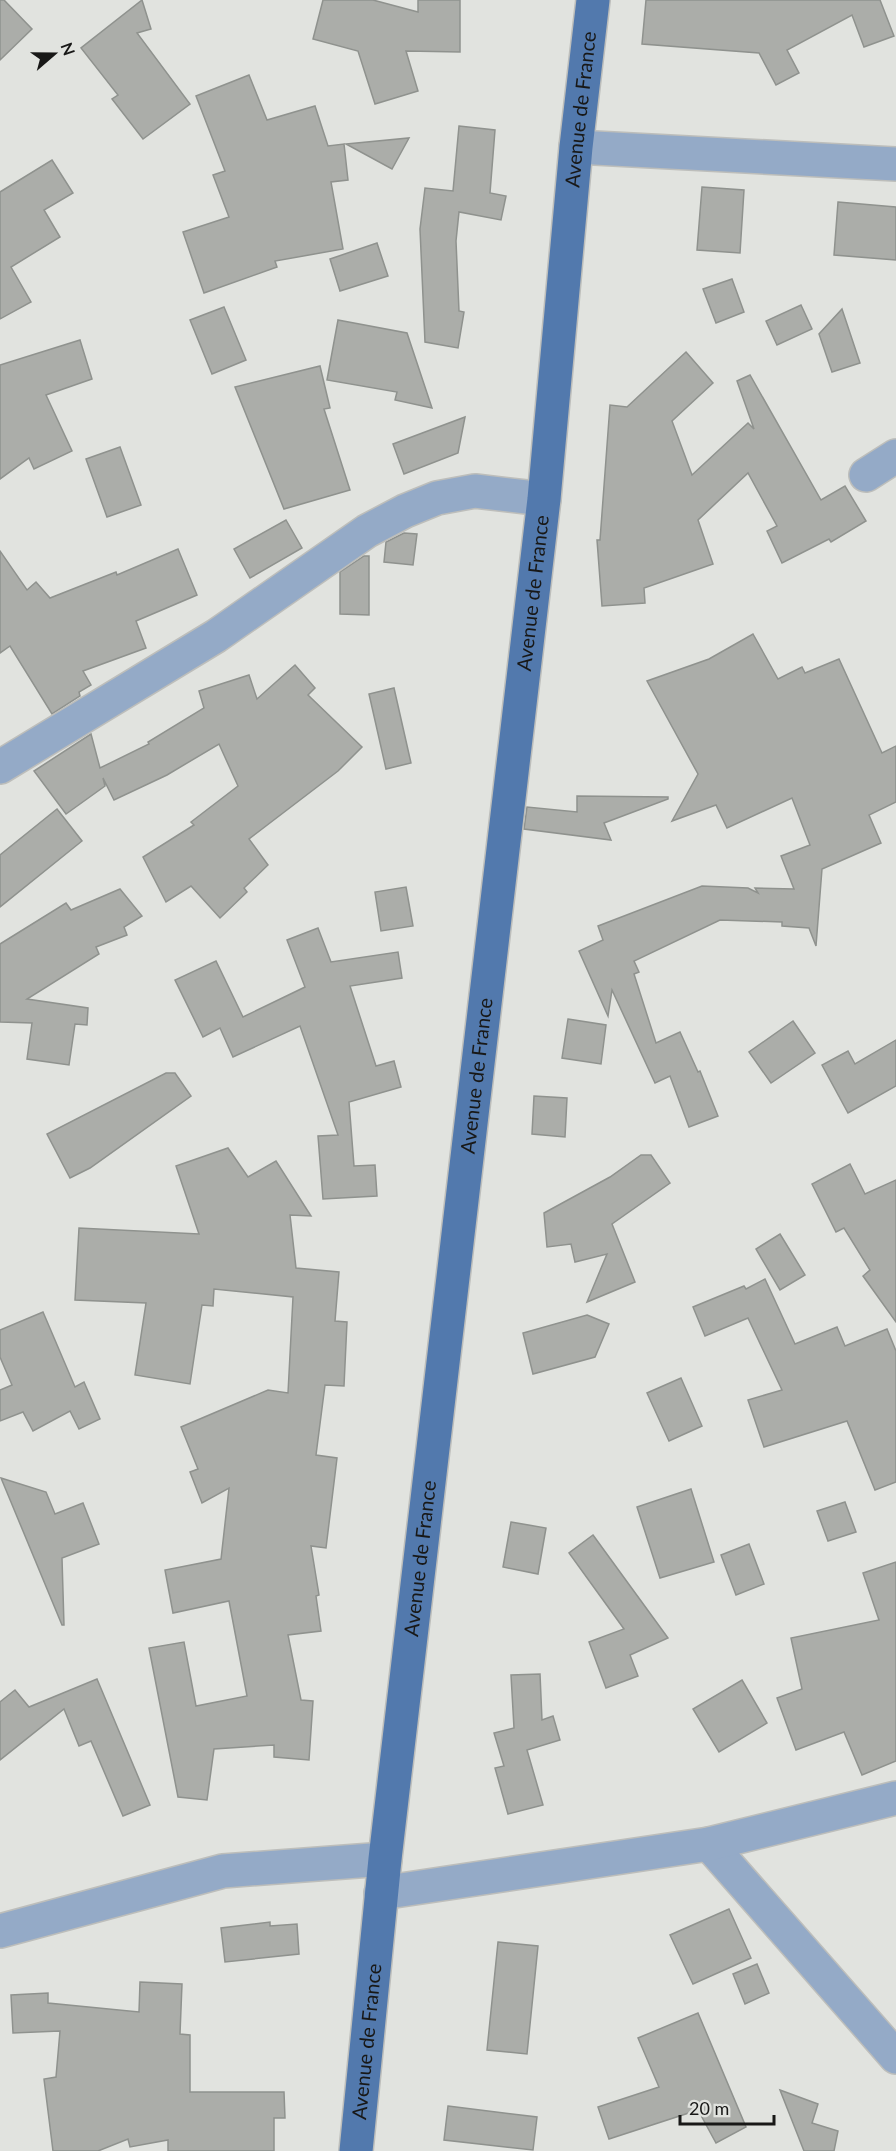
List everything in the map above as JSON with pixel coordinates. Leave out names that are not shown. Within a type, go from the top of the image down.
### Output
[{"type":"main road","name":"Avenue de France","points":[[356,2151],[381,1893],[544,499],[576,147],[593,0]]},
{"type":"street","points":[[576,147],[896,164]]},
{"type":"street","points":[[866,475],[896,456]]},
{"type":"street","points":[[0,767],[216,636],[367,531],[405,511],[437,498],[475,491],[544,499]]},
{"type":"street","points":[[381,1893],[709,1844],[896,1798]]},
{"type":"street","points":[[709,1844],[896,2056]]},
{"type":"street","points":[[0,1931],[223,1871],[385,1859]]},
{"type":"building","points":[[0,0],[4,0],[32,29],[0,60]]},
{"type":"building","points":[[142,0],[151,29],[137,33],[190,104],[143,139],[112,99],[118,95],[81,48]]},
{"type":"building","points":[[323,0],[373,0],[418,12],[418,0],[460,0],[460,52],[406,51],[418,91],[375,104],[358,51],[313,39]]},
{"type":"building","points":[[646,0],[880,0],[894,36],[864,47],[852,15],[787,50],[799,73],[776,85],[759,53],[642,44]]},
{"type":"building","points":[[249,75],[267,120],[315,106],[328,146],[344,144],[348,180],[331,182],[343,249],[275,261],[277,267],[204,293],[183,232],[229,217],[213,175],[225,171],[196,96]]},
{"type":"building","points":[[459,126],[495,130],[490,193],[506,196],[501,220],[459,212],[456,241],[459,311],[464,312],[458,348],[425,342],[420,229],[425,188],[453,191]]},
{"type":"building","points":[[409,138],[392,169],[346,144]]},
{"type":"building","points":[[52,160],[73,193],[44,210],[60,237],[11,267],[31,302],[0,319],[0,192]]},
{"type":"building","points":[[702,187],[744,190],[740,253],[697,250]]},
{"type":"building","points":[[838,202],[896,207],[896,260],[834,255]]},
{"type":"building","points":[[377,243],[388,276],[340,291],[330,259]]},
{"type":"building","points":[[732,279],[744,312],[716,323],[703,289]]},
{"type":"building","points":[[801,305],[812,329],[777,345],[766,321]]},
{"type":"building","points":[[224,307],[246,360],[212,374],[190,320]]},
{"type":"building","points":[[842,309],[860,363],[832,372],[819,334]]},
{"type":"building","points":[[338,320],[407,333],[432,408],[395,400],[397,392],[327,380]]},
{"type":"building","points":[[80,340],[92,379],[46,395],[72,451],[34,469],[29,458],[0,479],[0,365]]},
{"type":"building","points":[[686,352],[713,383],[672,421],[692,475],[748,423],[754,429],[737,381],[750,375],[821,500],[845,486],[866,521],[831,542],[829,539],[782,563],[767,531],[777,526],[748,473],[698,520],[713,564],[644,588],[645,603],[602,606],[597,540],[600,540],[610,405],[627,407]]},
{"type":"building","points":[[320,366],[330,408],[324,409],[350,490],[284,509],[235,387]]},
{"type":"building","points":[[465,417],[458,453],[404,474],[393,444]]},
{"type":"building","points":[[120,447],[141,505],[107,517],[86,459]]},
{"type":"building","points":[[286,520],[302,548],[250,578],[234,549]]},
{"type":"building","points":[[404,533],[417,534],[413,565],[384,562],[386,542]]},
{"type":"building","points":[[178,549],[197,595],[136,621],[146,648],[83,671],[91,685],[79,692],[80,696],[52,714],[10,646],[0,653],[0,551],[27,590],[36,582],[50,598],[116,572],[117,575]]},
{"type":"building","points":[[364,556],[369,556],[369,615],[340,614],[340,572]]},
{"type":"building","points":[[753,634],[778,679],[802,667],[805,673],[839,659],[882,753],[896,746],[896,802],[869,815],[881,843],[822,869],[816,946],[809,928],[782,926],[782,922],[720,920],[634,961],[639,972],[634,974],[656,1043],[680,1032],[698,1072],[700,1071],[718,1116],[689,1127],[670,1076],[655,1083],[612,990],[608,1016],[579,951],[603,940],[598,926],[702,886],[748,888],[758,893],[755,888],[794,889],[781,856],[810,845],[792,798],[727,828],[716,805],[672,821],[698,774],[647,681],[709,659]]},
{"type":"building","points":[[295,665],[315,688],[308,695],[362,747],[338,771],[249,839],[268,865],[244,888],[247,892],[220,918],[191,886],[166,902],[143,857],[194,825],[191,822],[238,786],[219,744],[167,775],[114,800],[103,778],[105,786],[66,814],[34,771],[91,734],[100,768],[149,744],[148,742],[204,708],[199,691],[249,675],[257,699]]},
{"type":"building","points":[[394,688],[411,763],[386,769],[369,694]]},
{"type":"building","points":[[577,796],[668,797],[668,799],[604,823],[611,840],[524,829],[527,807],[577,812]]},
{"type":"building","points":[[57,809],[82,841],[0,907],[0,855]]},
{"type":"building","points":[[406,887],[413,926],[381,931],[375,892]]},
{"type":"building","points":[[120,889],[142,916],[124,927],[127,935],[96,947],[99,954],[27,999],[88,1008],[87,1025],[75,1024],[69,1065],[27,1059],[32,1023],[0,1022],[0,944],[66,903],[71,910]]},
{"type":"building","points":[[318,928],[331,962],[398,952],[402,978],[350,986],[376,1066],[394,1061],[401,1087],[349,1102],[354,1166],[375,1165],[377,1196],[323,1199],[318,1136],[338,1135],[300,1026],[233,1057],[220,1028],[203,1037],[175,980],[216,961],[243,1017],[305,987],[287,940]]},
{"type":"building","points":[[568,1019],[606,1025],[601,1064],[562,1058]]},
{"type":"building","points":[[793,1021],[815,1053],[771,1083],[749,1052]]},
{"type":"building","points":[[896,1040],[896,1086],[848,1113],[822,1065],[848,1051],[855,1064]]},
{"type":"building","points":[[166,1073],[175,1073],[191,1096],[90,1168],[70,1178],[47,1134]]},
{"type":"building","points":[[534,1096],[567,1098],[565,1137],[532,1134]]},
{"type":"building","points":[[228,1148],[248,1177],[276,1161],[311,1216],[290,1215],[296,1268],[339,1272],[335,1321],[347,1322],[344,1386],[325,1385],[316,1455],[337,1458],[326,1548],[311,1546],[319,1595],[316,1596],[321,1631],[288,1635],[301,1700],[313,1701],[309,1760],[274,1757],[274,1745],[214,1749],[207,1800],[178,1797],[149,1648],[184,1642],[196,1706],[247,1696],[229,1601],[173,1613],[165,1570],[221,1559],[229,1488],[202,1503],[190,1472],[198,1469],[181,1427],[268,1390],[288,1393],[293,1297],[214,1289],[213,1306],[202,1305],[190,1384],[135,1375],[146,1303],[75,1300],[79,1228],[199,1234],[176,1166]]},
{"type":"building","points":[[641,1155],[651,1155],[670,1183],[612,1224],[635,1282],[587,1302],[607,1254],[575,1262],[571,1244],[547,1247],[544,1213],[610,1177]]},
{"type":"building","points":[[850,1164],[865,1194],[896,1180],[896,1322],[863,1276],[870,1270],[844,1228],[836,1232],[812,1184]]},
{"type":"building","points":[[780,1234],[805,1275],[780,1290],[756,1249]]},
{"type":"building","points":[[765,1279],[795,1344],[837,1327],[845,1346],[887,1329],[896,1351],[896,1482],[875,1490],[847,1421],[764,1447],[748,1400],[782,1390],[748,1318],[705,1336],[693,1307],[744,1286],[746,1289]]},
{"type":"building","points":[[43,1312],[75,1387],[84,1382],[100,1419],[79,1429],[70,1411],[33,1431],[23,1412],[0,1421],[0,1390],[12,1385],[0,1357],[0,1330]]},
{"type":"building","points":[[587,1315],[609,1324],[595,1357],[533,1374],[523,1333]]},
{"type":"building","points":[[681,1378],[702,1426],[669,1441],[647,1393]]},
{"type":"building","points":[[1,1478],[46,1492],[55,1514],[83,1503],[99,1544],[62,1558],[64,1625],[62,1625]]},
{"type":"building","points":[[691,1489],[714,1562],[660,1578],[637,1507]]},
{"type":"building","points":[[845,1502],[856,1532],[828,1541],[817,1511]]},
{"type":"building","points":[[511,1522],[546,1528],[538,1574],[503,1567]]},
{"type":"building","points":[[593,1535],[668,1638],[630,1655],[638,1676],[606,1688],[589,1642],[624,1629],[569,1553]]},
{"type":"building","points":[[749,1544],[764,1584],[736,1595],[721,1555]]},
{"type":"building","points":[[896,1562],[896,1761],[862,1775],[844,1732],[796,1750],[777,1698],[802,1689],[791,1638],[879,1620],[863,1573]]},
{"type":"building","points":[[540,1674],[542,1720],[553,1716],[560,1740],[527,1750],[543,1805],[508,1814],[495,1768],[504,1766],[494,1733],[514,1728],[511,1675]]},
{"type":"building","points":[[97,1679],[150,1805],[123,1816],[91,1741],[79,1746],[64,1709],[0,1760],[0,1702],[15,1690],[29,1707]]},
{"type":"building","points":[[742,1680],[767,1723],[719,1752],[693,1709]]},
{"type":"building","points":[[729,1909],[751,1958],[693,1984],[670,1935]]},
{"type":"building","points":[[270,1922],[270,1926],[297,1924],[299,1954],[225,1962],[221,1928]]},
{"type":"building","points":[[498,1942],[538,1946],[527,2054],[487,2050]]},
{"type":"building","points":[[757,1964],[769,1993],[745,2004],[733,1974]]},
{"type":"building","points":[[140,1982],[182,1984],[180,2034],[190,2035],[190,2092],[284,2092],[285,2118],[274,2118],[274,2151],[168,2151],[168,2140],[130,2147],[128,2139],[98,2151],[53,2151],[44,2079],[56,2077],[60,2031],[13,2033],[11,1995],[48,1993],[48,2003],[139,2012]]},
{"type":"building","points":[[698,2013],[746,2127],[716,2143],[698,2110],[609,2139],[598,2107],[659,2087],[638,2038]]},
{"type":"building","points":[[780,2090],[818,2104],[812,2123],[838,2131],[834,2151],[804,2151]]},
{"type":"building","points":[[448,2106],[537,2117],[533,2150],[444,2140]]}]
